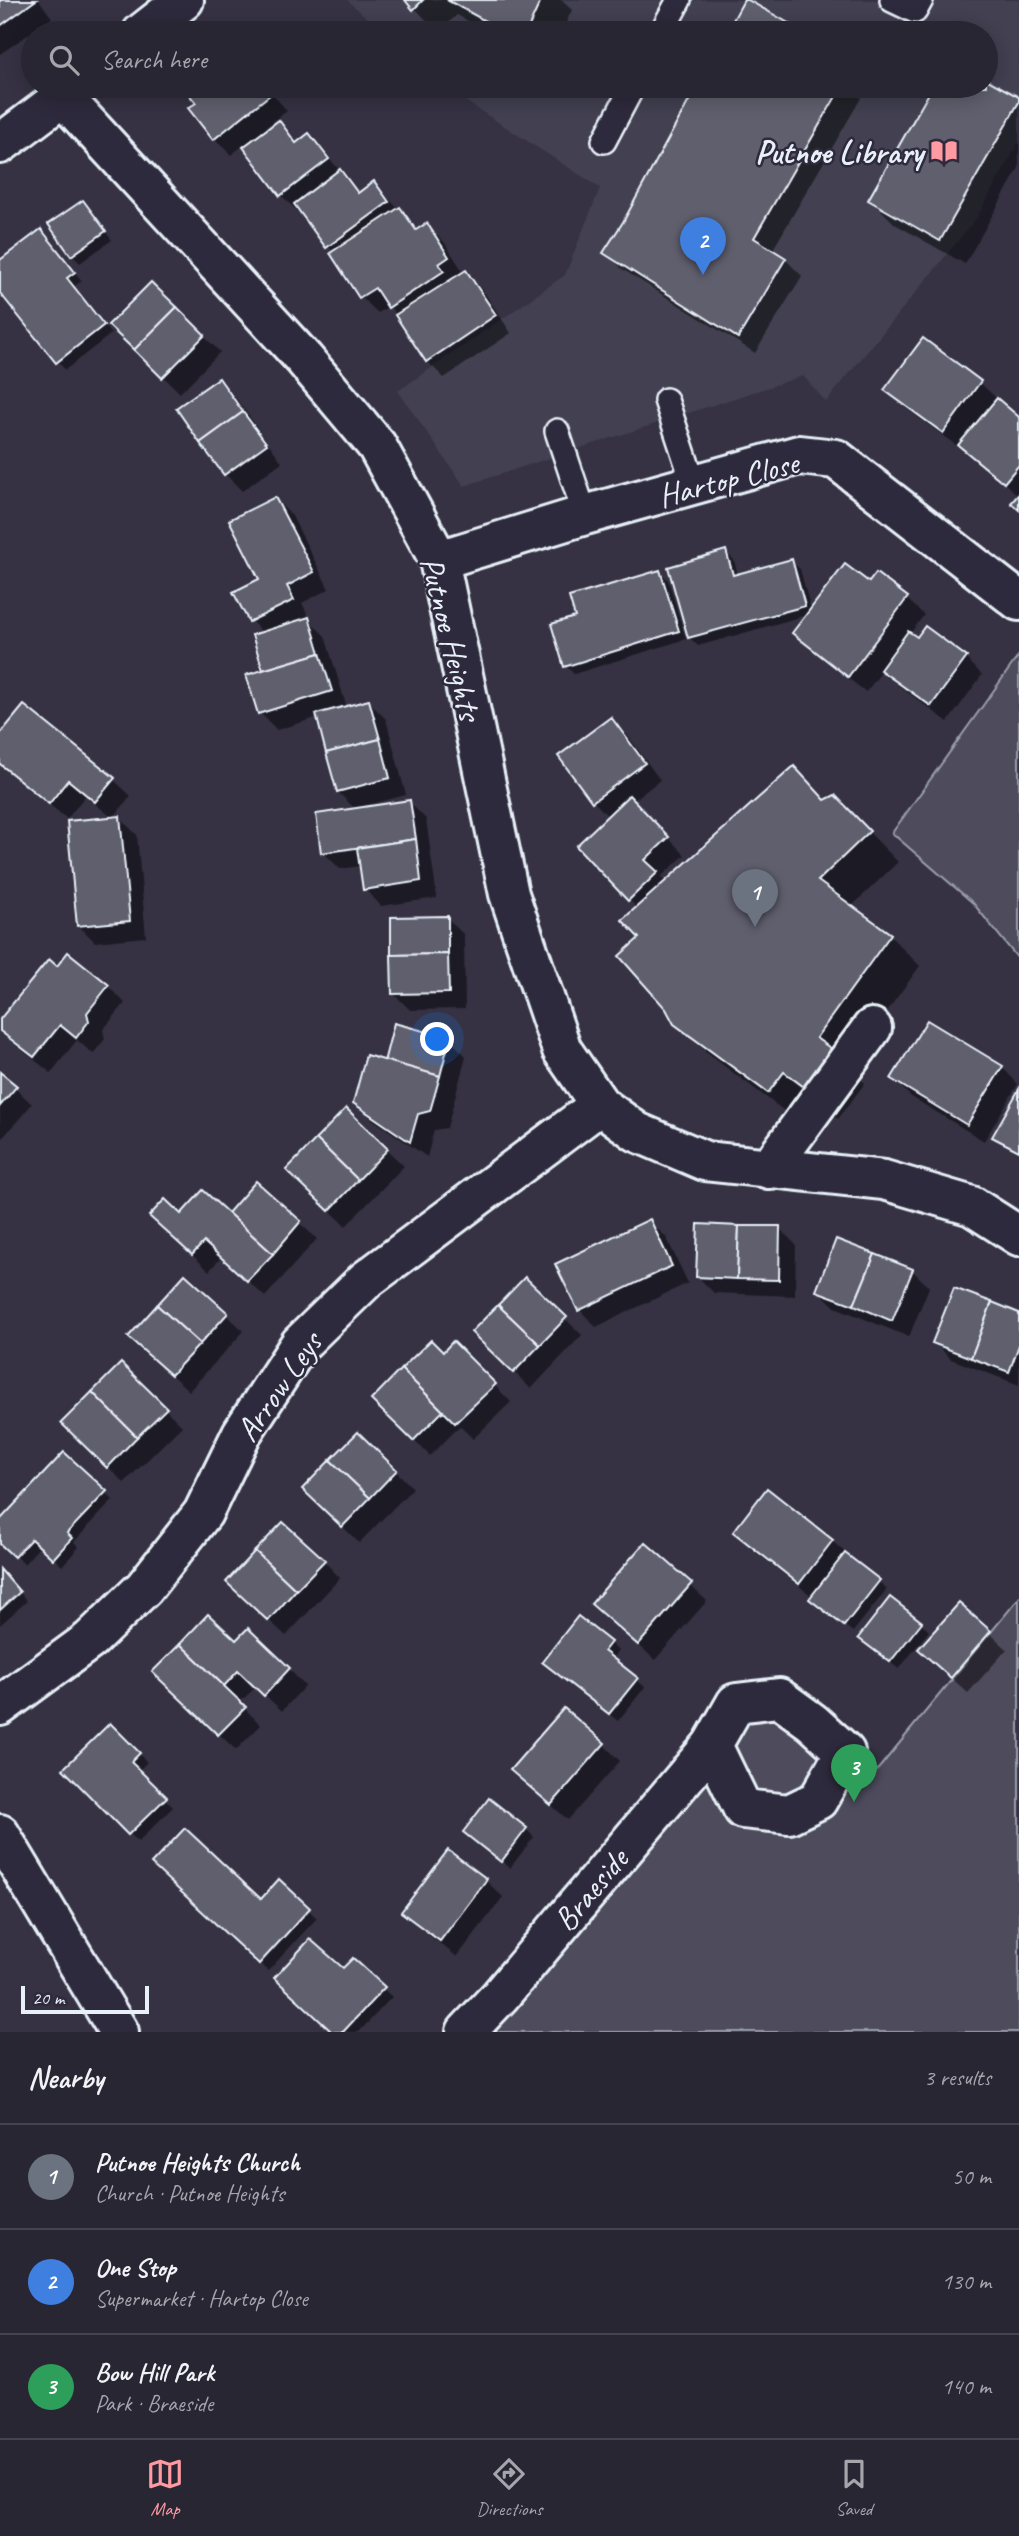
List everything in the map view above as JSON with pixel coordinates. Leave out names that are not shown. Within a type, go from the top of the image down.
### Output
[{"type":"street","points":[[157,21],[184,0]]},
{"type":"street","points":[[0,144],[61,98]]},
{"type":"street","name":"Putnoe Heights","points":[[76,98],[377,446],[439,560],[509,894],[562,1050],[600,1105],[637,1132],[705,1161],[884,1180],[972,1206],[1019,1236]]},
{"type":"street","name":"Hartop Close","points":[[439,560],[799,455],[836,459],[1019,601]]},
{"type":"street","points":[[769,1169],[872,1028]]},
{"type":"street","name":"Arrow Leys","points":[[0,1706],[90,1640],[144,1588],[203,1513],[242,1433],[300,1344],[366,1280],[600,1105]]},
{"type":"street","name":"Braeside","points":[[466,2032],[500,1996],[712,1745]]},
{"type":"street","points":[[0,1833],[119,2032]]},
{"type":"lane","points":[[668,21],[679,0]]},
{"type":"lane","points":[[892,0],[915,11],[921,0]]},
{"type":"lane","points":[[604,141],[627,98]]},
{"type":"lane","points":[[666,400],[694,485]]},
{"type":"lane","points":[[557,431],[585,516]]},
{"type":"shaded area","points":[[347,0],[1019,0],[1019,142],[976,219],[826,402],[803,376],[464,486],[398,391],[565,275],[600,188],[461,98],[998,98],[998,21],[371,21]]},
{"type":"shaded area","points":[[1019,655],[1019,960],[973,903],[892,833]]},
{"type":"shaded area","points":[[1019,1598],[1019,2032],[483,2032],[676,1818],[727,1751],[741,1722],[772,1711],[865,1785]]},
{"type":"building","points":[[0,0],[36,0],[0,26]]},
{"type":"building","points":[[405,0],[423,0],[413,10]]},
{"type":"building","points":[[447,0],[541,0],[531,21],[485,21]]},
{"type":"building","points":[[744,0],[748,0],[785,21],[733,21]]},
{"type":"building","name":"Putnoe Library","points":[[998,86],[1019,97],[1019,102],[940,241],[868,200],[926,98],[998,98]]},
{"type":"building","points":[[192,98],[266,98],[213,140],[188,108],[196,103]]},
{"type":"building","points":[[690,98],[835,98],[754,238],[786,258],[738,338],[603,253],[623,222]]},
{"type":"building","points":[[279,120],[296,143],[309,133],[329,159],[280,196],[243,147]]},
{"type":"building","points":[[340,169],[358,193],[374,181],[389,202],[326,248],[294,204]]},
{"type":"building","points":[[83,200],[106,231],[71,256],[48,224]]},
{"type":"building","points":[[400,207],[416,230],[427,223],[449,257],[439,264],[444,271],[388,308],[375,288],[359,298],[330,253]]},
{"type":"building","points":[[41,229],[75,272],[67,278],[104,325],[56,363],[0,293],[0,260]]},
{"type":"building","points":[[466,270],[496,315],[426,362],[395,315]]},
{"type":"building","points":[[151,282],[177,307],[134,350],[108,325]]},
{"type":"building","points":[[177,307],[205,335],[162,378],[134,350]]},
{"type":"building","points":[[923,338],[981,381],[943,433],[884,390]]},
{"type":"building","points":[[219,378],[243,412],[200,443],[176,408]]},
{"type":"building","points":[[997,398],[1019,417],[1019,465],[1004,483],[958,445]]},
{"type":"building","points":[[243,412],[267,444],[224,475],[200,443]]},
{"type":"building","points":[[1019,494],[1019,510],[1011,503]]},
{"type":"building","points":[[275,497],[314,572],[287,586],[294,600],[249,622],[233,592],[259,579],[229,520]]},
{"type":"building","points":[[726,550],[733,575],[792,559],[805,606],[688,638],[668,567]]},
{"type":"building","points":[[845,564],[869,582],[876,573],[908,597],[848,677],[792,633]]},
{"type":"building","points":[[660,570],[679,631],[564,667],[551,624],[575,617],[569,597]]},
{"type":"building","points":[[309,617],[320,653],[263,670],[252,635]]},
{"type":"building","points":[[925,626],[967,657],[931,706],[880,670],[908,631],[917,637]]},
{"type":"building","points":[[320,653],[332,691],[258,714],[246,675]]},
{"type":"building","points":[[369,700],[380,739],[326,753],[316,714]]},
{"type":"building","points":[[24,705],[115,778],[95,802],[68,780],[49,804],[0,764],[0,734]]},
{"type":"building","points":[[611,717],[645,763],[592,802],[558,756]]},
{"type":"building","points":[[380,739],[390,778],[337,792],[326,753]]},
{"type":"building","points":[[794,766],[825,800],[835,795],[870,831],[818,881],[891,934],[816,1038],[836,1052],[808,1090],[784,1072],[768,1093],[674,1024],[666,1009],[619,956],[639,938],[622,920]]},
{"type":"building","points":[[629,795],[669,837],[645,860],[658,872],[628,901],[576,846]]},
{"type":"building","points":[[410,800],[416,839],[321,853],[316,814]]},
{"type":"building","points":[[120,816],[130,921],[77,926],[67,821]]},
{"type":"building","points":[[416,839],[421,881],[363,890],[357,848]]},
{"type":"building","points":[[448,916],[448,954],[391,955],[391,917]]},
{"type":"building","points":[[68,952],[109,985],[87,1013],[89,1021],[76,1038],[60,1025],[34,1057],[0,1031],[0,1019],[49,959],[57,966]]},
{"type":"building","points":[[448,954],[449,993],[392,994],[391,955]]},
{"type":"building","points":[[927,1020],[1003,1066],[967,1125],[891,1079]]},
{"type":"building","points":[[394,1023],[450,1038],[440,1076],[384,1062]]},
{"type":"building","points":[[366,1055],[440,1076],[430,1111],[418,1114],[410,1142],[353,1103]]},
{"type":"building","points":[[0,1072],[17,1086],[0,1106]]},
{"type":"building","points":[[1019,1089],[1019,1151],[992,1137]]},
{"type":"building","points":[[346,1108],[388,1149],[358,1180],[316,1139]]},
{"type":"building","points":[[316,1139],[358,1180],[329,1211],[286,1170]]},
{"type":"building","points":[[256,1181],[301,1221],[273,1254],[228,1213]]},
{"type":"building","points":[[203,1190],[273,1254],[247,1281],[204,1242],[192,1255],[149,1216],[165,1199],[181,1214]]},
{"type":"building","points":[[650,1219],[672,1266],[578,1311],[555,1264]]},
{"type":"building","points":[[698,1224],[739,1226],[737,1279],[696,1277]]},
{"type":"building","points":[[739,1226],[780,1226],[779,1280],[737,1279]]},
{"type":"building","points":[[836,1239],[875,1254],[854,1305],[816,1291]]},
{"type":"building","points":[[875,1254],[913,1269],[892,1321],[854,1305]]},
{"type":"building","points":[[185,1274],[228,1313],[200,1344],[157,1305]]},
{"type":"building","points":[[525,1277],[567,1317],[540,1345],[498,1305]]},
{"type":"building","points":[[954,1288],[992,1302],[971,1358],[932,1343]]},
{"type":"building","points":[[992,1302],[1019,1313],[1019,1345],[1009,1372],[971,1358]]},
{"type":"building","points":[[157,1305],[200,1344],[171,1375],[128,1337]]},
{"type":"building","points":[[498,1305],[540,1345],[513,1373],[471,1332]]},
{"type":"building","points":[[431,1340],[443,1352],[453,1341],[496,1384],[455,1423],[401,1369]]},
{"type":"building","points":[[121,1363],[167,1408],[137,1437],[92,1392]]},
{"type":"building","points":[[401,1369],[443,1411],[413,1441],[371,1400]]},
{"type":"building","points":[[92,1392],[137,1437],[107,1468],[61,1423]]},
{"type":"building","points":[[358,1432],[397,1470],[370,1498],[330,1460]]},
{"type":"building","points":[[64,1452],[107,1491],[67,1533],[72,1538],[53,1559],[31,1539],[14,1557],[0,1544],[0,1520]]},
{"type":"building","points":[[330,1460],[370,1498],[342,1527],[302,1489]]},
{"type":"building","points":[[767,1488],[833,1540],[799,1584],[733,1532]]},
{"type":"building","points":[[283,1522],[325,1560],[296,1590],[255,1551]]},
{"type":"building","points":[[645,1542],[692,1583],[638,1645],[591,1604]]},
{"type":"building","points":[[255,1551],[296,1590],[268,1621],[226,1582]]},
{"type":"building","points":[[845,1553],[880,1580],[844,1626],[809,1599]]},
{"type":"building","points":[[0,1569],[20,1592],[0,1610]]},
{"type":"building","points":[[890,1597],[922,1622],[890,1662],[858,1638]]},
{"type":"building","points":[[959,1603],[991,1631],[951,1678],[918,1649]]},
{"type":"building","points":[[208,1614],[236,1640],[248,1628],[290,1668],[264,1696],[238,1671],[224,1686],[180,1644]]},
{"type":"building","points":[[578,1616],[611,1642],[604,1651],[638,1678],[609,1714],[542,1662]]},
{"type":"building","points":[[180,1644],[246,1707],[218,1735],[152,1672]]},
{"type":"building","points":[[564,1708],[605,1743],[551,1805],[510,1770]]},
{"type":"building","points":[[110,1723],[140,1753],[131,1762],[167,1797],[128,1835],[63,1769]]},
{"type":"building","points":[[489,1798],[527,1828],[501,1862],[463,1832]]},
{"type":"building","points":[[185,1828],[261,1899],[279,1879],[310,1908],[259,1964],[151,1864]]},
{"type":"building","points":[[448,1850],[487,1879],[440,1941],[401,1912]]},
{"type":"building","points":[[310,1939],[343,1968],[353,1958],[385,1987],[343,2032],[332,2032],[274,1978]]},
{"type":"place","name":"Putnoe Library","points":[[944,151]]},
{"type":"place","name":"One Stop","points":[[703,275]]},
{"type":"place","name":"Putnoe Heights Church","points":[[755,927]]},
{"type":"place","name":"Bow Hill Park","points":[[854,1802]]}]
